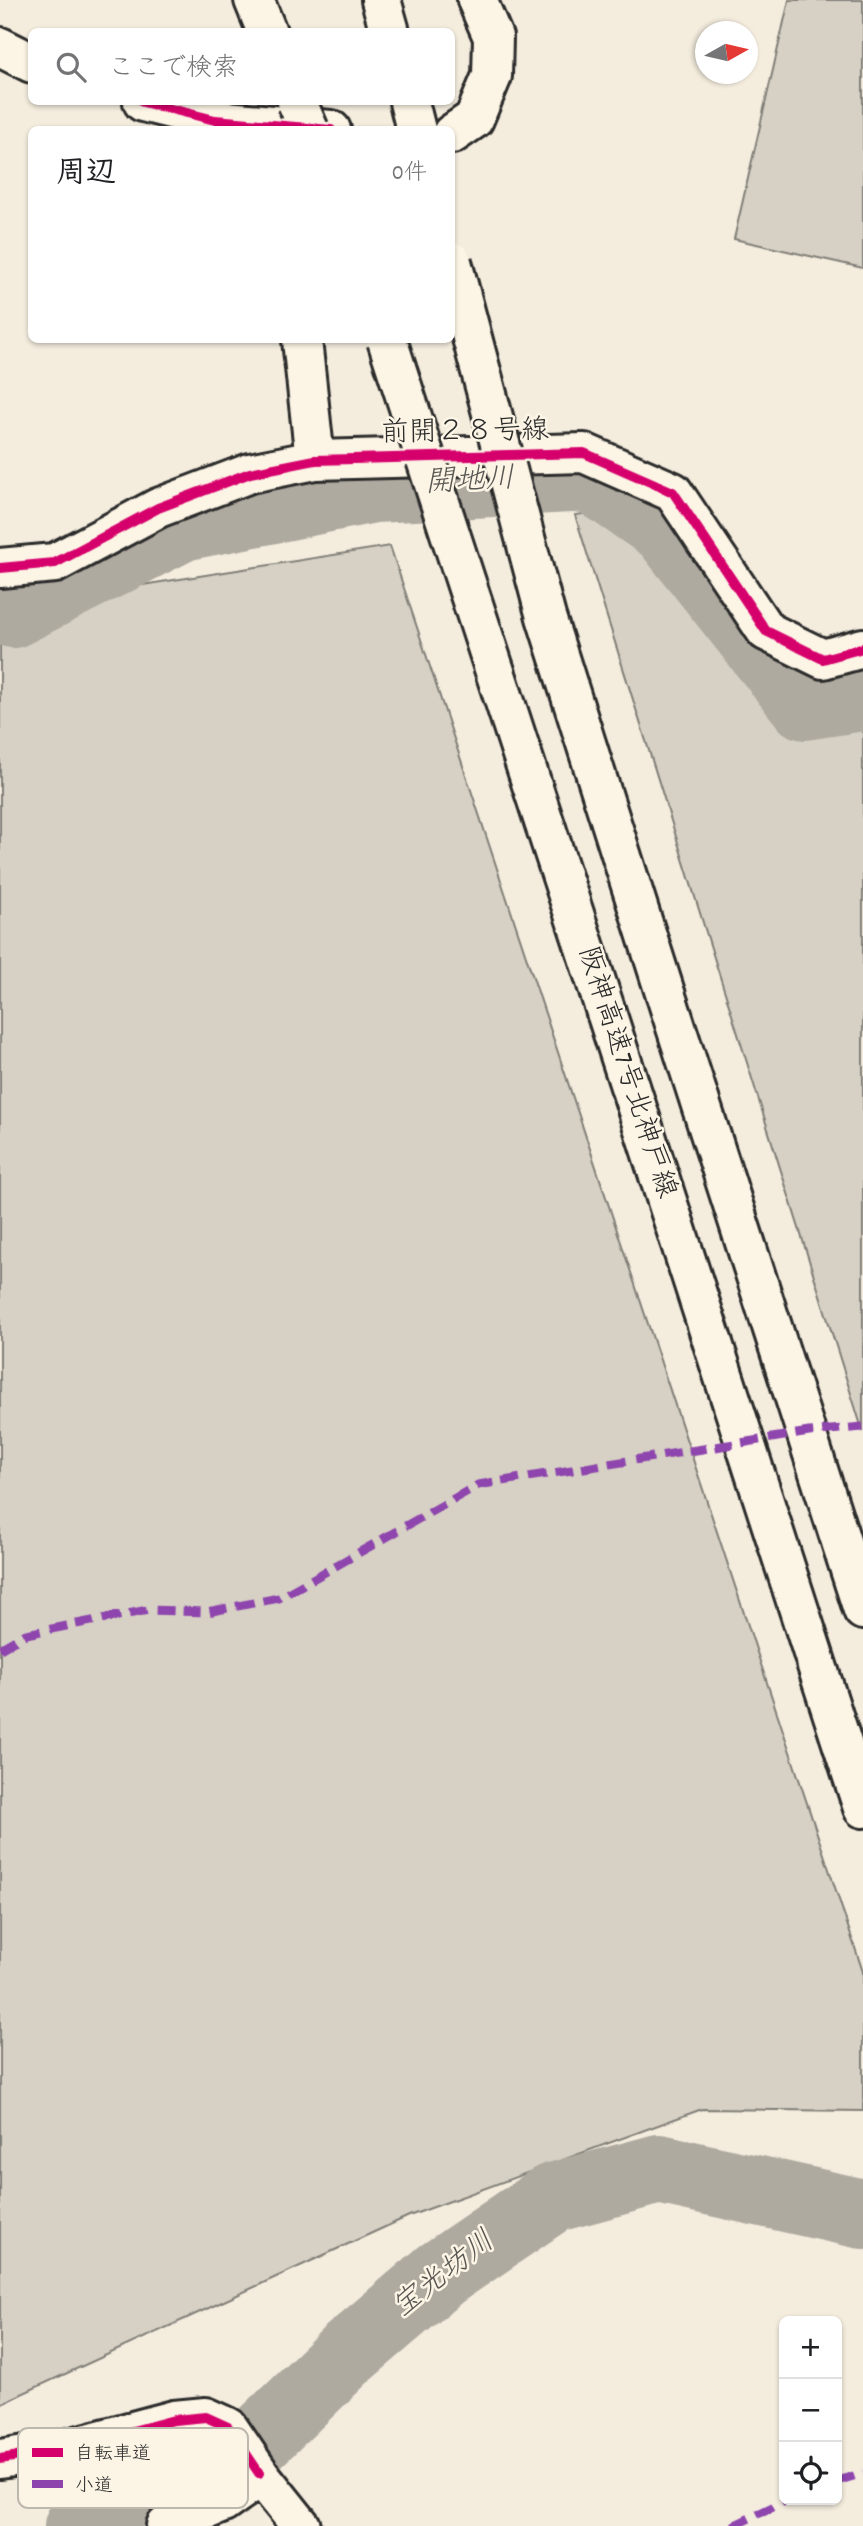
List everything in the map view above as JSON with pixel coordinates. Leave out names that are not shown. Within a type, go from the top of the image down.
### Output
[{"type":"main road","points":[[254,0],[265,28]]},
{"type":"main road","points":[[273,0],[283,28]]},
{"type":"main road","points":[[381,0],[389,28]]},
{"type":"main road","points":[[455,132],[474,119],[492,76],[493,37],[477,0]]},
{"type":"main road","points":[[0,47],[28,61]]},
{"type":"main road","points":[[153,105],[217,125],[240,126]]},
{"type":"main road","points":[[298,105],[307,126]]},
{"type":"main road","points":[[309,105],[316,126]]},
{"type":"main road","points":[[409,105],[415,126]]},
{"type":"main road","points":[[455,273],[546,617],[863,1610]]},
{"type":"main road","points":[[302,343],[316,460]]},
{"type":"main road","name":"阪神高速7号北神戸線","points":[[388,343],[863,1808]]},
{"type":"main road","name":"前開２８号線","points":[[0,568],[55,564],[158,508],[250,473],[316,460],[584,453],[673,492],[766,631],[824,659],[863,648]]},
{"type":"main road","points":[[144,2428],[174,2420],[206,2417],[229,2428]]},
{"type":"main road","points":[[0,2459],[18,2456]]},
{"type":"main road","points":[[248,2457],[259,2473]]},
{"type":"main road","points":[[248,2485],[261,2476],[301,2526]]},
{"type":"main road","points":[[166,2526],[211,2508]]},
{"type":"shaded area","points":[[789,0],[863,0],[863,268],[734,239]]},
{"type":"shaded area","points":[[618,510],[789,684],[863,701],[863,1432],[575,515]]},
{"type":"shaded area","points":[[390,546],[863,1972],[863,2111],[702,2109],[409,2216],[0,2404],[0,589],[136,586]]},
{"type":"waterway","name":"開地川","points":[[0,608],[12,613],[183,526],[374,488],[590,477],[666,529],[805,705],[863,696]]},
{"type":"waterway","name":"宝光坊川","points":[[248,2450],[346,2355],[441,2274],[552,2198],[659,2169],[863,2214]]},
{"type":"waterway","name":"宝光坊川","points":[[79,2526],[118,2521],[150,2508]]},
{"type":"marked path","points":[[0,1649],[26,1634],[148,1610],[207,1612],[279,1598],[478,1485],[809,1432],[863,1427]]},
{"type":"marked path","points":[[842,2479],[863,2473]]},
{"type":"marked path","points":[[733,2526],[779,2504]]},
{"type":"cycle path","points":[[155,105],[215,120],[285,126]]},
{"type":"cycle path","points":[[0,568],[55,563],[158,508],[250,473],[315,460],[584,453],[673,492],[766,631],[823,659],[863,648]]},
{"type":"cycle path","points":[[144,2428],[174,2420],[206,2417],[229,2428]]},
{"type":"cycle path","points":[[0,2459],[18,2456]]},
{"type":"cycle path","points":[[248,2457],[259,2473]]}]
